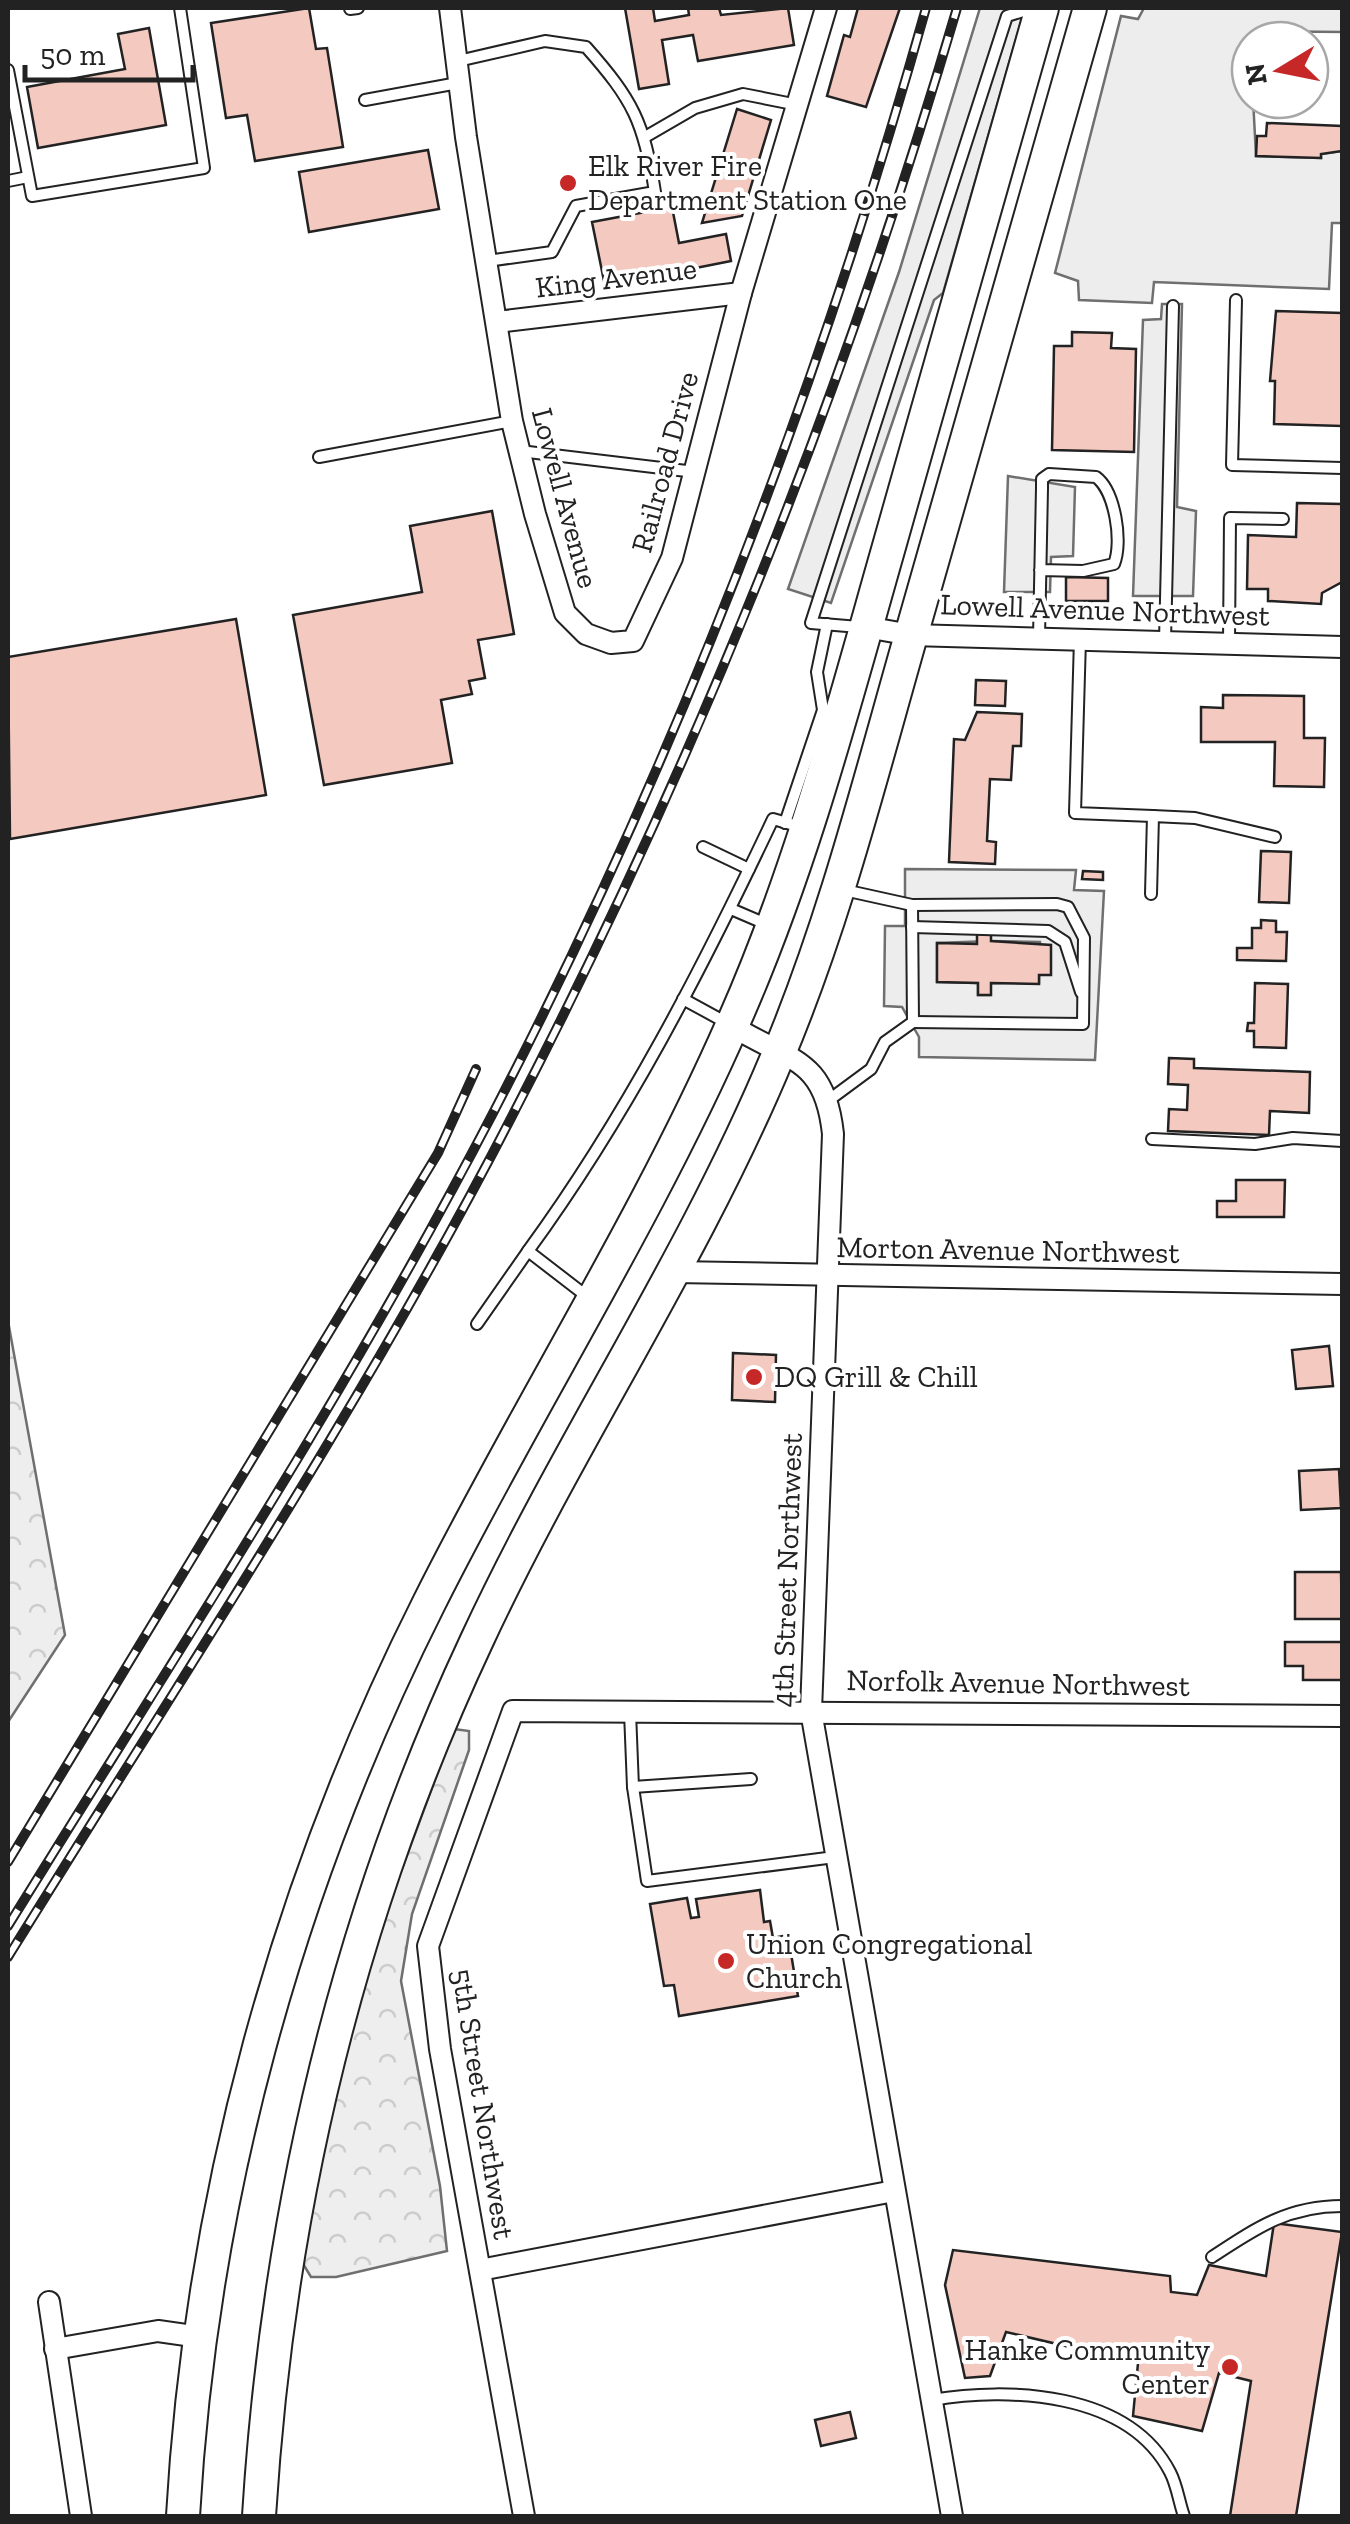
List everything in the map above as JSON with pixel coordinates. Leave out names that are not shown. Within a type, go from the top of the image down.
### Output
[{"type":"highway","points":[[183,2516],[200,2337],[225,2195],[256,2055],[296,1918],[374,1721],[440,1580],[594,1301],[732,1026],[772,926],[795,826],[866,628],[1042,8]]},
{"type":"highway","points":[[259,2516],[270,2375],[301,2169],[342,1999],[372,1903],[423,1760],[486,1620],[728,1168],[779,1054],[839,889],[1090,8]]},
{"type":"street","points":[[450,8],[497,322]]},
{"type":"street","name":"Railroad Drive","points":[[633,641],[672,558],[742,293],[826,8]]},
{"type":"street","name":"King Avenue","points":[[497,322],[742,293]]},
{"type":"street","name":"Lowell Avenue","points":[[497,322],[512,421],[565,614],[586,634],[611,642],[633,641]]},
{"type":"street","name":"Lowell Avenue Northwest","points":[[866,628],[911,635],[1342,647]]},
{"type":"street","points":[[732,1026],[813,1072],[829,1100]]},
{"type":"street","name":"4th Street Northwest","points":[[829,1100],[833,1134],[811,1711],[952,2516]]},
{"type":"street","name":"Morton Avenue Northwest","points":[[674,1272],[828,1278],[1342,1284]]},
{"type":"street","name":"Norfolk Avenue Northwest","points":[[513,1712],[1342,1716]]},
{"type":"street","name":"5th Street Northwest","points":[[513,1712],[428,1946],[429,1981],[524,2516]]},
{"type":"street","points":[[480,2270],[894,2191]]},
{"type":"street","points":[[49,2302],[81,2516]]},
{"type":"street","points":[[55,2349],[158,2330],[200,2337]]},
{"type":"lane","points":[[8,70],[32,196],[204,168],[180,8]]},
{"type":"lane","points":[[350,8],[358,8]]},
{"type":"lane","points":[[866,628],[811,623],[1007,16],[1033,8]]},
{"type":"lane","points":[[456,61],[545,42],[586,47],[626,93],[645,137],[655,192],[576,206],[552,252],[487,261]]},
{"type":"lane","points":[[365,100],[459,83]]},
{"type":"lane","points":[[645,137],[694,108],[743,94],[798,106]]},
{"type":"lane","points":[[8,181],[28,177]]},
{"type":"lane","points":[[1236,300],[1232,465],[1342,468]]},
{"type":"lane","points":[[1165,642],[1173,306]]},
{"type":"lane","points":[[319,457],[512,421]]},
{"type":"lane","points":[[519,451],[695,472]]},
{"type":"lane","points":[[1039,638],[1040,570],[1042,479],[1049,474],[1089,475],[1103,483],[1118,548],[1114,564],[1099,570],[1040,570]]},
{"type":"lane","points":[[1230,643],[1230,518],[1283,519]]},
{"type":"lane","points":[[478,1324],[588,1168],[731,909],[773,820],[795,826],[823,710],[817,672],[827,624]]},
{"type":"lane","points":[[1080,639],[1075,813],[1195,818],[1275,837]]},
{"type":"lane","points":[[1152,894],[1153,816]]},
{"type":"lane","points":[[703,847],[750,870]]},
{"type":"lane","points":[[829,1100],[871,1069],[885,1042],[913,1022],[1083,1024],[1084,938],[1068,907],[912,904],[839,889]]},
{"type":"lane","points":[[912,904],[913,1022]]},
{"type":"lane","points":[[731,909],[772,926]]},
{"type":"lane","points":[[912,928],[1056,934],[1066,942],[1083,998]]},
{"type":"lane","points":[[683,999],[732,1026]]},
{"type":"lane","points":[[1152,1140],[1255,1144],[1293,1138],[1342,1141]]},
{"type":"lane","points":[[528,1251],[594,1301]]},
{"type":"lane","points":[[630,1712],[634,1788],[647,1881],[835,1857]]},
{"type":"lane","points":[[634,1788],[751,1779]]},
{"type":"lane","points":[[1212,2257],[1279,2215],[1301,2208],[1342,2206]]},
{"type":"lane","points":[[932,2400],[974,2393],[1068,2400],[1126,2424],[1170,2472],[1184,2516]]},
{"type":"green space","points":[[8,1321],[65,1635],[8,1722]]},
{"type":"green space","points":[[454,1729],[469,1731],[469,1750],[412,1914],[401,1981],[440,2186],[447,2251],[336,2277],[311,2277],[300,2259],[362,1976]]},
{"type":"shaded area","points":[[980,8],[1025,8],[943,293],[934,300],[831,603],[788,589],[899,272]]},
{"type":"shaded area","points":[[1144,8],[1342,8],[1342,32],[1330,32],[1330,20],[1230,20],[1230,120],[1254,120],[1256,156],[1321,158],[1321,154],[1342,151],[1342,223],[1332,223],[1329,289],[1154,282],[1152,303],[1079,300],[1078,281],[1055,273],[1121,16],[1138,19]]},
{"type":"shaded area","points":[[1162,304],[1182,304],[1177,507],[1196,511],[1193,596],[1133,596],[1143,320],[1161,319]]},
{"type":"shaded area","points":[[1008,476],[1075,487],[1073,556],[1051,557],[1050,592],[1004,592]]},
{"type":"shaded area","points":[[905,869],[1076,870],[1074,890],[1104,891],[1095,1060],[919,1057],[919,1037],[902,1007],[884,1006],[885,926],[905,926]],"holes":[[[1040,942],[1039,983],[991,983],[990,995],[978,995],[978,983],[937,982],[937,943]]]},
{"type":"building","points":[[309,8],[316,49],[327,48],[343,147],[255,161],[247,115],[226,118],[211,23]]},
{"type":"building","points":[[625,8],[653,8],[655,21],[689,15],[688,8],[719,8],[721,15],[788,8],[794,45],[698,61],[693,35],[662,40],[669,84],[639,89]]},
{"type":"building","points":[[858,8],[900,8],[866,107],[827,96],[844,35],[850,37]]},
{"type":"building","points":[[149,28],[166,125],[38,148],[27,87],[125,69],[118,34]]},
{"type":"building","points":[[737,109],[771,120],[742,216],[702,223]]},
{"type":"building","points":[[1267,123],[1342,126],[1342,151],[1321,154],[1321,158],[1256,156],[1257,136],[1266,136]]},
{"type":"building","points":[[428,150],[439,209],[309,232],[299,172]]},
{"type":"building","points":[[672,207],[679,243],[726,234],[731,261],[605,286],[592,222]]},
{"type":"building","points":[[1276,311],[1342,313],[1342,426],[1274,424],[1275,381],[1270,381]]},
{"type":"building","points":[[1072,332],[1112,333],[1111,348],[1136,349],[1134,452],[1052,450],[1054,346],[1072,346]]},
{"type":"building","points":[[1297,503],[1342,504],[1342,582],[1322,593],[1321,604],[1268,601],[1268,589],[1247,589],[1248,535],[1296,537]]},
{"type":"building","points":[[492,511],[514,634],[478,640],[485,678],[469,681],[472,694],[441,700],[452,763],[324,785],[293,615],[422,592],[410,526]]},
{"type":"building","points":[[1066,577],[1108,578],[1108,601],[1066,601]]},
{"type":"building","points":[[236,619],[266,795],[10,839],[8,657]]},
{"type":"building","points":[[976,680],[1006,681],[1005,706],[975,705]]},
{"type":"building","points":[[1223,695],[1304,696],[1304,738],[1325,738],[1324,787],[1274,786],[1275,742],[1201,742],[1201,707],[1223,708]]},
{"type":"building","points":[[977,712],[1022,714],[1021,746],[1013,746],[1011,780],[990,779],[987,841],[996,842],[995,864],[949,862],[954,739],[965,740]]},
{"type":"building","points":[[1261,851],[1291,852],[1289,903],[1259,902]]},
{"type":"building","points":[[1083,871],[1103,872],[1103,880],[1082,879]]},
{"type":"building","points":[[1261,920],[1276,921],[1276,932],[1287,932],[1286,961],[1237,960],[1237,948],[1252,948],[1252,928],[1261,928]]},
{"type":"building","points":[[977,933],[991,933],[991,941],[1051,945],[1051,975],[1039,975],[1039,984],[991,983],[991,995],[978,995],[978,983],[937,982],[937,943],[977,944]]},
{"type":"building","points":[[1255,983],[1288,984],[1286,1048],[1254,1047],[1254,1031],[1247,1031],[1248,1023],[1254,1023]]},
{"type":"building","points":[[1169,1058],[1194,1059],[1194,1068],[1310,1072],[1309,1113],[1270,1111],[1269,1135],[1168,1131],[1169,1109],[1187,1110],[1188,1085],[1168,1084]]},
{"type":"building","points":[[1236,1180],[1285,1180],[1284,1217],[1217,1217],[1217,1201],[1236,1201]]},
{"type":"building","points":[[1329,1346],[1333,1386],[1296,1389],[1292,1350]]},
{"type":"building","name":"DQ Grill & Chill","points":[[733,1353],[776,1355],[775,1402],[732,1400]]},
{"type":"building","points":[[1339,1469],[1341,1508],[1301,1510],[1299,1471]]},
{"type":"building","points":[[1295,1572],[1341,1572],[1342,1619],[1295,1619]]},
{"type":"building","points":[[1285,1642],[1342,1642],[1342,1680],[1303,1680],[1303,1666],[1285,1666]]},
{"type":"building","name":"Union Congregational Church","points":[[760,1890],[764,1922],[770,1921],[773,1938],[788,1935],[798,1996],[679,2016],[674,1985],[664,1986],[650,1904],[687,1898],[691,1918],[699,1917],[696,1899]]},
{"type":"building","name":"Hanke Community Center","points":[[1274,2223],[1342,2232],[1296,2516],[1230,2516],[1251,2381],[1219,2373],[1202,2431],[1133,2416],[1138,2363],[1006,2332],[990,2376],[965,2378],[945,2285],[953,2250],[1170,2276],[1171,2292],[1197,2295],[1209,2265],[1266,2276]]},
{"type":"building","points":[[850,2412],[856,2438],[821,2446],[815,2420]]},
{"type":"railway","points":[[8,1926],[378,1322],[492,1115],[559,982],[682,711],[738,572],[839,292],[926,8]]},
{"type":"railway","points":[[8,1957],[392,1335],[452,1229],[578,986],[703,714],[814,437],[865,296],[957,8]]},
{"type":"railway","points":[[8,1862],[438,1153],[476,1069]]},
{"type":"place","name":"Elk River Fire Department Station One","points":[[568,183]]},
{"type":"place","name":"DQ Grill & Chill","points":[[754,1377]]},
{"type":"place","name":"Union Congregational Church","points":[[726,1961]]},
{"type":"place","name":"Hanke Community Center","points":[[1230,2367]]}]
